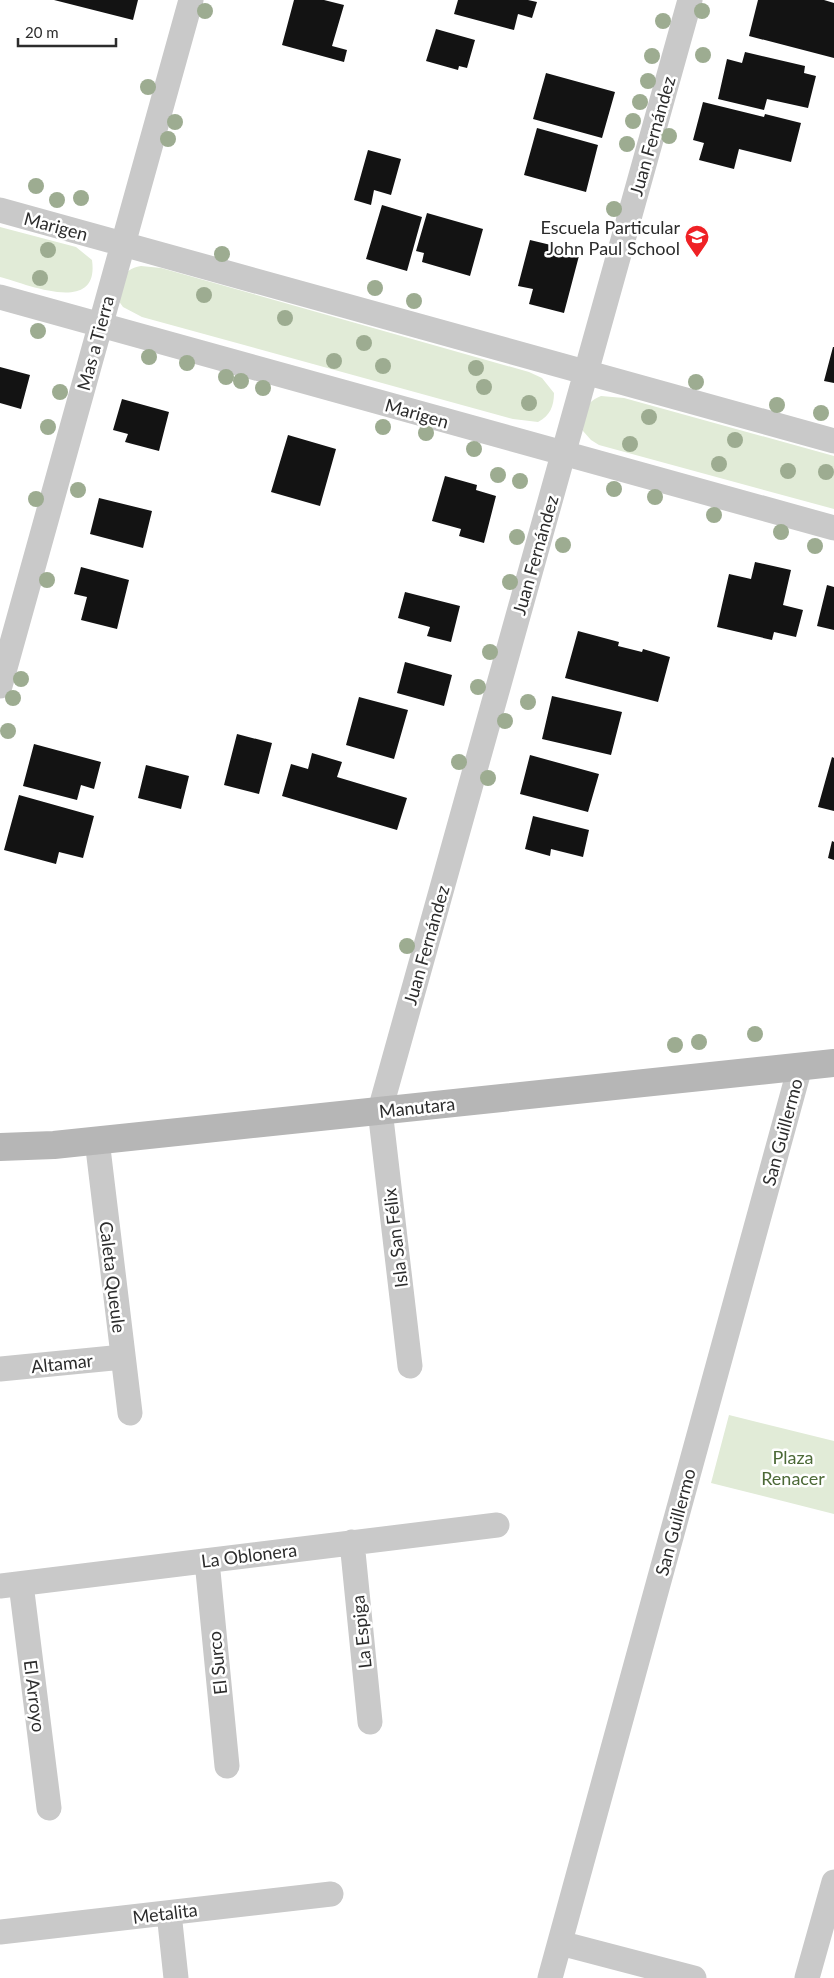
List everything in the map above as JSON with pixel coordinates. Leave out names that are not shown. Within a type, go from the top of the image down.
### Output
[{"type":"main road","name":"Manutara","points":[[0,1147],[96,1140],[834,1063]]},
{"type":"street","name":"Mas a Tierra","points":[[0,686],[192,0]]},
{"type":"street","name":"Juan Fernández","points":[[380,1110],[690,0]]},
{"type":"street","name":"Marigen","points":[[0,210],[834,441]]},
{"type":"street","name":"Marigen","points":[[0,297],[834,528]]},
{"type":"street","name":"San Guillermo","points":[[550,1978],[800,1067]]},
{"type":"street","name":"Isla San Félix","points":[[380,1110],[410,1366]]},
{"type":"street","name":"Caleta Queule","points":[[96,1140],[130,1413]]},
{"type":"street","name":"Altamar","points":[[0,1369],[124,1357]]},
{"type":"street","name":"La Oblonera","points":[[11,1585],[497,1525]]},
{"type":"street","name":"La Espiga","points":[[352,1542],[370,1722]]},
{"type":"street","name":"El Surco","points":[[207,1561],[227,1766]]},
{"type":"street","name":"El Arroyo","points":[[11,1585],[49,1808]]},
{"type":"street","points":[[808,1978],[834,1882]]},
{"type":"street","name":"Metalita","points":[[0,1932],[331,1894]]},
{"type":"street","points":[[169,1913],[176,1978]]},
{"type":"street","points":[[560,1943],[694,1978]]},
{"type":"green space","points":[[0,227],[76,247],[92,260],[91,277],[85,287],[74,292],[59,292],[0,277]]},
{"type":"green space","points":[[141,266],[161,268],[529,372],[542,378],[554,393],[552,406],[546,417],[538,422],[513,419],[142,317],[123,307],[118,300],[123,278],[129,270]]},
{"type":"green space","points":[[601,396],[624,398],[834,456],[834,509],[599,445],[591,440],[583,431],[587,406],[590,402]]},
{"type":"green space","name":"Plaza Renacer","points":[[729,1415],[834,1441],[834,1514],[711,1483]]},
{"type":"building","points":[[54,0],[138,0],[133,20]]},
{"type":"building","points":[[294,0],[324,0],[344,5],[332,46],[347,50],[344,62],[282,45]]},
{"type":"building","points":[[458,0],[528,0],[537,2],[532,18],[518,14],[514,30],[454,14]]},
{"type":"building","points":[[758,0],[824,0],[834,3],[834,58],[749,36]]},
{"type":"building","points":[[436,29],[475,40],[467,68],[459,66],[458,70],[426,61]]},
{"type":"building","points":[[745,52],[805,66],[804,73],[816,76],[808,108],[767,99],[764,110],[718,99],[727,59],[742,63]]},
{"type":"building","points":[[546,73],[615,92],[602,138],[533,119]]},
{"type":"building","points":[[703,102],[764,117],[765,114],[801,123],[791,162],[739,149],[734,169],[699,160],[704,143],[693,140]]},
{"type":"building","points":[[537,128],[598,145],[586,192],[524,175]]},
{"type":"building","points":[[368,150],[401,159],[391,195],[374,190],[371,205],[354,200]]},
{"type":"building","points":[[382,205],[422,217],[407,271],[366,259]]},
{"type":"building","points":[[427,213],[483,229],[470,276],[422,262],[424,253],[416,251]]},
{"type":"building","points":[[530,240],[580,252],[564,313],[529,304],[533,289],[518,286]]},
{"type":"building","points":[[834,347],[834,383],[824,381]]},
{"type":"building","points":[[0,367],[30,375],[21,409],[0,403]]},
{"type":"building","points":[[122,399],[169,412],[159,451],[125,442],[128,434],[113,430]]},
{"type":"building","points":[[288,435],[336,449],[320,506],[271,492]]},
{"type":"building","points":[[445,476],[477,485],[476,490],[496,496],[484,543],[459,536],[461,529],[432,521]]},
{"type":"building","points":[[99,498],[152,511],[143,548],[90,534]]},
{"type":"building","points":[[755,562],[791,570],[783,605],[803,610],[796,637],[774,632],[772,640],[717,627],[729,574],[751,579]]},
{"type":"building","points":[[81,567],[129,580],[117,629],[81,620],[87,597],[74,594]]},
{"type":"building","points":[[827,585],[834,587],[834,630],[817,626]]},
{"type":"building","points":[[405,592],[460,606],[451,642],[427,636],[430,627],[398,618]]},
{"type":"building","points":[[578,631],[619,642],[618,646],[642,652],[643,649],[670,657],[658,702],[565,678]]},
{"type":"building","points":[[405,662],[452,675],[444,706],[397,693]]},
{"type":"building","points":[[552,696],[622,712],[611,755],[542,739]]},
{"type":"building","points":[[359,697],[408,710],[394,759],[346,745]]},
{"type":"building","points":[[237,734],[272,743],[259,794],[224,785]]},
{"type":"building","points":[[34,744],[101,762],[94,789],[81,785],[77,800],[23,786]]},
{"type":"building","points":[[312,753],[342,762],[337,777],[407,798],[397,830],[282,796],[291,764],[308,769]]},
{"type":"building","points":[[530,755],[599,774],[588,812],[520,794]]},
{"type":"building","points":[[832,757],[834,758],[834,811],[818,807]]},
{"type":"building","points":[[146,765],[189,776],[181,809],[138,798]]},
{"type":"building","points":[[19,795],[94,816],[83,858],[59,852],[56,864],[4,850]]},
{"type":"building","points":[[533,816],[589,830],[583,857],[551,849],[550,856],[525,849]]},
{"type":"building","points":[[832,841],[834,842],[834,860],[828,858]]},
{"type":"place","name":"Escuela Particular John Paul School","points":[[697,258]]}]
